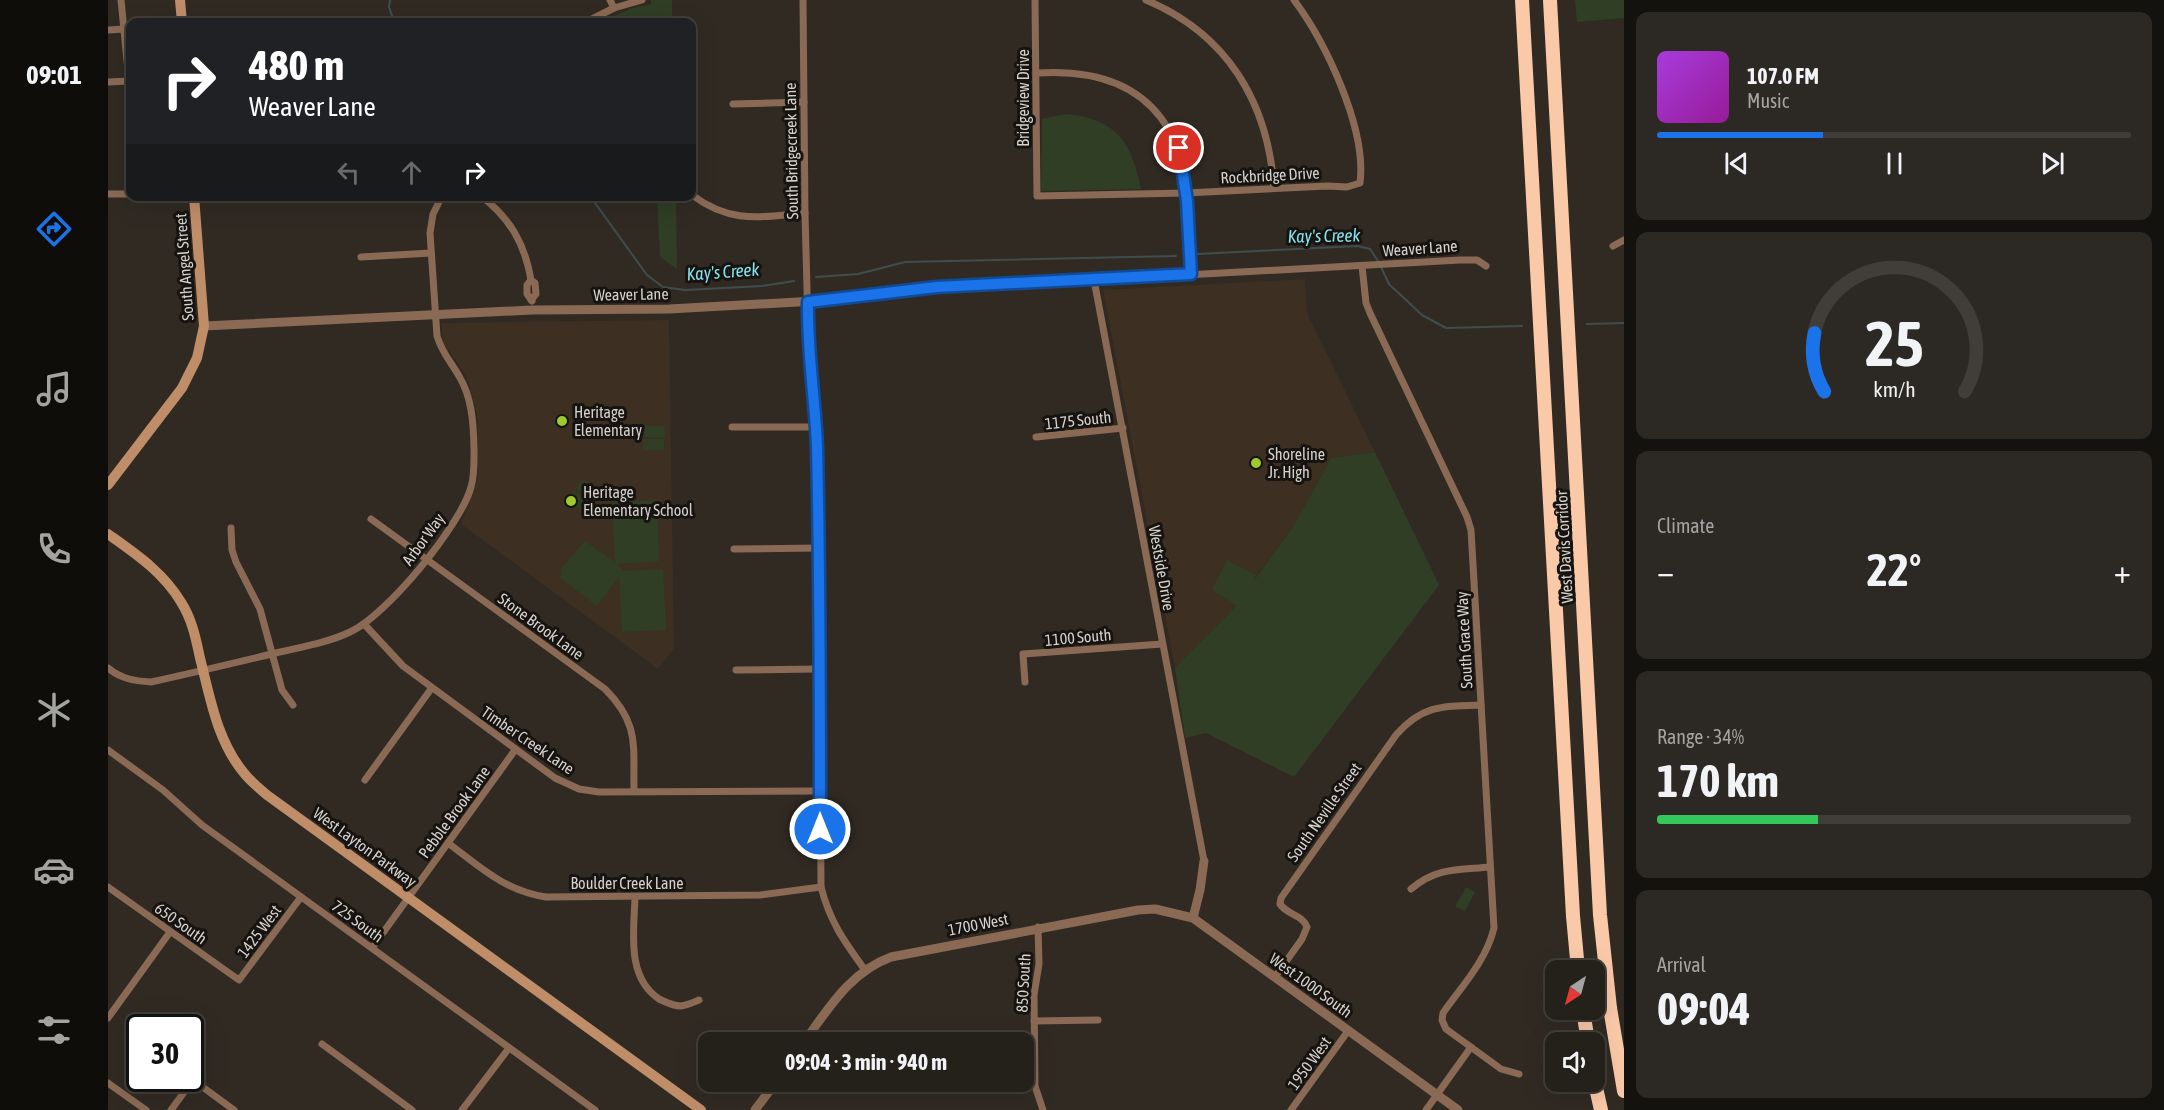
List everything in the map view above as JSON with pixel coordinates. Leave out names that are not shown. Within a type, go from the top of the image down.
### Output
[{"type":"highway","name":"West Davis Corridor","points":[[1522,0],[1577,960]]},
{"type":"highway","name":"West Davis Corridor","points":[[1550,0],[1600,915],[1610,1008],[1624,1091]]},
{"type":"highway","points":[[1597,1092],[1601,1110]]},
{"type":"main road","points":[[180,0],[182,18]]},
{"type":"main road","name":"South Angel Street","points":[[108,485],[182,388],[197,358],[204,326],[194,201]]},
{"type":"main road","name":"West Layton Parkway","points":[[108,534],[146,561],[168,583],[182,603],[192,626],[218,726],[229,751],[244,774],[267,795],[701,1110]]},
{"type":"street","points":[[121,0],[126,46]]},
{"type":"street","points":[[610,0],[614,8]]},
{"type":"street","points":[[594,18],[614,8],[642,0]]},
{"type":"street","name":"South Bridgecreek Lane","points":[[803,0],[809,365],[816,427],[819,548],[821,887],[827,912],[865,970]]},
{"type":"street","name":"Bridgeview Drive","points":[[1035,0],[1037,196]]},
{"type":"street","points":[[1146,0],[1166,8],[1204,34],[1237,72],[1251,95],[1263,123],[1271,156],[1274,188]]},
{"type":"street","name":"Rockbridge Drive","points":[[1037,196],[1347,187],[1360,183],[1362,170],[1347,104],[1317,33],[1294,0]]},
{"type":"street","points":[[108,30],[124,29]]},
{"type":"street","points":[[1037,74],[1069,73],[1096,76],[1122,85],[1140,96],[1157,112],[1169,128],[1179,148],[1186,193],[1191,274]]},
{"type":"street","points":[[108,82],[126,81]]},
{"type":"street","points":[[732,104],[804,102]]},
{"type":"street","points":[[108,194],[126,194]]},
{"type":"street","points":[[696,198],[716,211],[733,215],[750,217],[805,213]]},
{"type":"street","name":"Arbor Way","points":[[108,668],[134,681],[151,682],[327,641],[364,624],[397,595],[427,559],[467,497],[472,486],[473,468],[471,409],[459,376],[442,352],[437,336],[430,233],[433,214],[440,201]]},
{"type":"street","points":[[487,201],[509,222],[528,260],[531,280],[527,285],[527,294],[532,305]]},
{"type":"street","points":[[1613,246],[1624,240]]},
{"type":"street","points":[[361,257],[431,253]]},
{"type":"street","name":"Weaver Lane","points":[[204,326],[436,314],[532,305],[669,309],[808,302],[937,287],[1391,264],[1477,260],[1486,266]]},
{"type":"street","name":"South Grace Way","points":[[1366,266],[1366,303],[1469,524],[1494,928],[1491,941],[1480,961],[1443,1012],[1442,1020],[1446,1029],[1471,1047]]},
{"type":"street","name":"Westside Drive","points":[[1094,280],[1204,861]]},
{"type":"street","points":[[732,428],[816,427]]},
{"type":"street","name":"1175 South","points":[[1036,437],[1123,428]]},
{"type":"street","name":"Stone Brook Lane","points":[[371,519],[605,689],[620,704],[630,722],[633,738],[634,791]]},
{"type":"street","points":[[231,528],[234,556],[260,609],[282,690],[293,705]]},
{"type":"street","points":[[734,549],[819,548]]},
{"type":"street","name":"Timber Creek Lane","points":[[364,624],[391,656],[431,688],[555,778],[579,789],[599,792],[820,791]]},
{"type":"street","name":"1100 South","points":[[1025,682],[1023,654],[1162,644]]},
{"type":"street","points":[[736,670],[819,669]]},
{"type":"street","points":[[365,780],[431,688]]},
{"type":"street","name":"South Neville Street","points":[[1275,977],[1302,939],[1307,927],[1300,917],[1284,910],[1280,904],[1281,898],[1396,735],[1419,714],[1437,708],[1481,705]]},
{"type":"street","name":"725 South","points":[[108,750],[163,790],[202,825],[595,1110]]},
{"type":"street","name":"Pebble Brook Lane","points":[[372,948],[515,750]]},
{"type":"street","name":"Boulder Creek Lane","points":[[448,843],[505,885],[526,894],[546,897],[760,895],[821,887]]},
{"type":"street","points":[[1193,918],[1204,861]]},
{"type":"street","points":[[1411,889],[1426,877],[1442,871],[1490,867]]},
{"type":"street","name":"650 South","points":[[108,887],[239,980]]},
{"type":"street","name":"1425 West","points":[[239,980],[301,897]]},
{"type":"street","points":[[635,897],[635,961],[642,981],[652,994],[665,1002],[681,1006],[699,1000]]},
{"type":"street","name":"1700 West","points":[[811,1032],[839,993],[865,970],[891,957],[1038,927],[1138,910],[1155,909],[1193,918]]},
{"type":"street","name":"West 1000 South","points":[[1193,918],[1458,1110]]},
{"type":"street","name":"850 South","points":[[1038,927],[1039,964],[1034,994],[1035,1086],[1043,1110]]},
{"type":"street","points":[[108,1018],[170,932]]},
{"type":"street","points":[[1034,1021],[1098,1020]]},
{"type":"street","name":"1950 West","points":[[1291,1110],[1348,1031]]},
{"type":"street","points":[[322,1044],[412,1110]]},
{"type":"street","points":[[1426,1110],[1471,1047],[1502,1070],[1519,1074]]},
{"type":"street","points":[[462,1110],[508,1048]]},
{"type":"street","points":[[171,1110],[193,1080],[234,1110]]},
{"type":"street","points":[[108,1083],[146,1110]]},
{"type":"street","points":[[755,1110],[768,1092]]},
{"type":"shaded area","points":[[1305,279],[1307,313],[1375,452],[1331,458],[1294,525],[1229,614],[1175,668],[1103,290]]},
{"type":"shaded area","name":"Heritage Elementary School","points":[[669,320],[674,649],[658,669],[461,524],[478,479],[478,419],[467,377],[443,342],[441,323]]},
{"type":"green space","points":[[651,0],[672,0],[672,18],[609,18],[633,8],[651,4]]},
{"type":"green space","points":[[1575,0],[1624,0],[1624,18],[1577,22]]},
{"type":"green space","points":[[1067,114],[1098,122],[1119,136],[1132,158],[1141,189],[1041,191],[1042,119]]},
{"type":"green space","points":[[657,201],[676,201],[677,269],[660,257]]},
{"type":"green space","points":[[644,426],[665,426],[665,438],[644,437]]},
{"type":"green space","points":[[643,439],[664,439],[664,450],[643,450]]},
{"type":"green space","points":[[1375,452],[1439,585],[1294,777],[1206,733],[1185,738],[1175,668],[1236,605],[1212,590],[1227,560],[1256,575],[1252,583],[1294,525],[1331,458]]},
{"type":"green space","points":[[583,479],[600,493],[592,501],[576,488]]},
{"type":"green space","points":[[574,490],[591,504],[584,512],[567,499]]},
{"type":"green space","points":[[657,500],[659,561],[617,564],[624,571],[663,569],[666,630],[622,632],[619,577],[597,606],[560,578],[561,569],[585,541],[615,562],[612,502]]},
{"type":"green space","points":[[1466,887],[1475,892],[1465,911],[1455,907]]},
{"type":"waterway","name":"Kay's Creek","points":[[390,0],[389,7],[393,18]]},
{"type":"waterway","name":"Kay's Creek","points":[[594,201],[647,275],[663,287],[685,290],[762,286],[794,281]]},
{"type":"waterway","name":"Kay's Creek","points":[[1197,254],[1358,246],[1370,249],[1378,261]]},
{"type":"waterway","name":"Kay's Creek","points":[[816,277],[858,274],[905,262],[1176,256]]},
{"type":"waterway","name":"Kay's Creek","points":[[1381,267],[1389,284],[1422,315],[1446,328],[1522,326]]},
{"type":"waterway","name":"Kay's Creek","points":[[1587,324],[1624,323]]},
{"type":"place","name":"Heritage Elementary","points":[[562,421]]},
{"type":"place","name":"Shoreline Jr. High","points":[[1256,463]]},
{"type":"place","name":"Heritage Elementary School","points":[[571,501]]},
{"type":"route","points":[[820,829],[819,548],[816,427],[809,365],[808,302],[937,287],[1191,274],[1187,201],[1179,148]]}]
